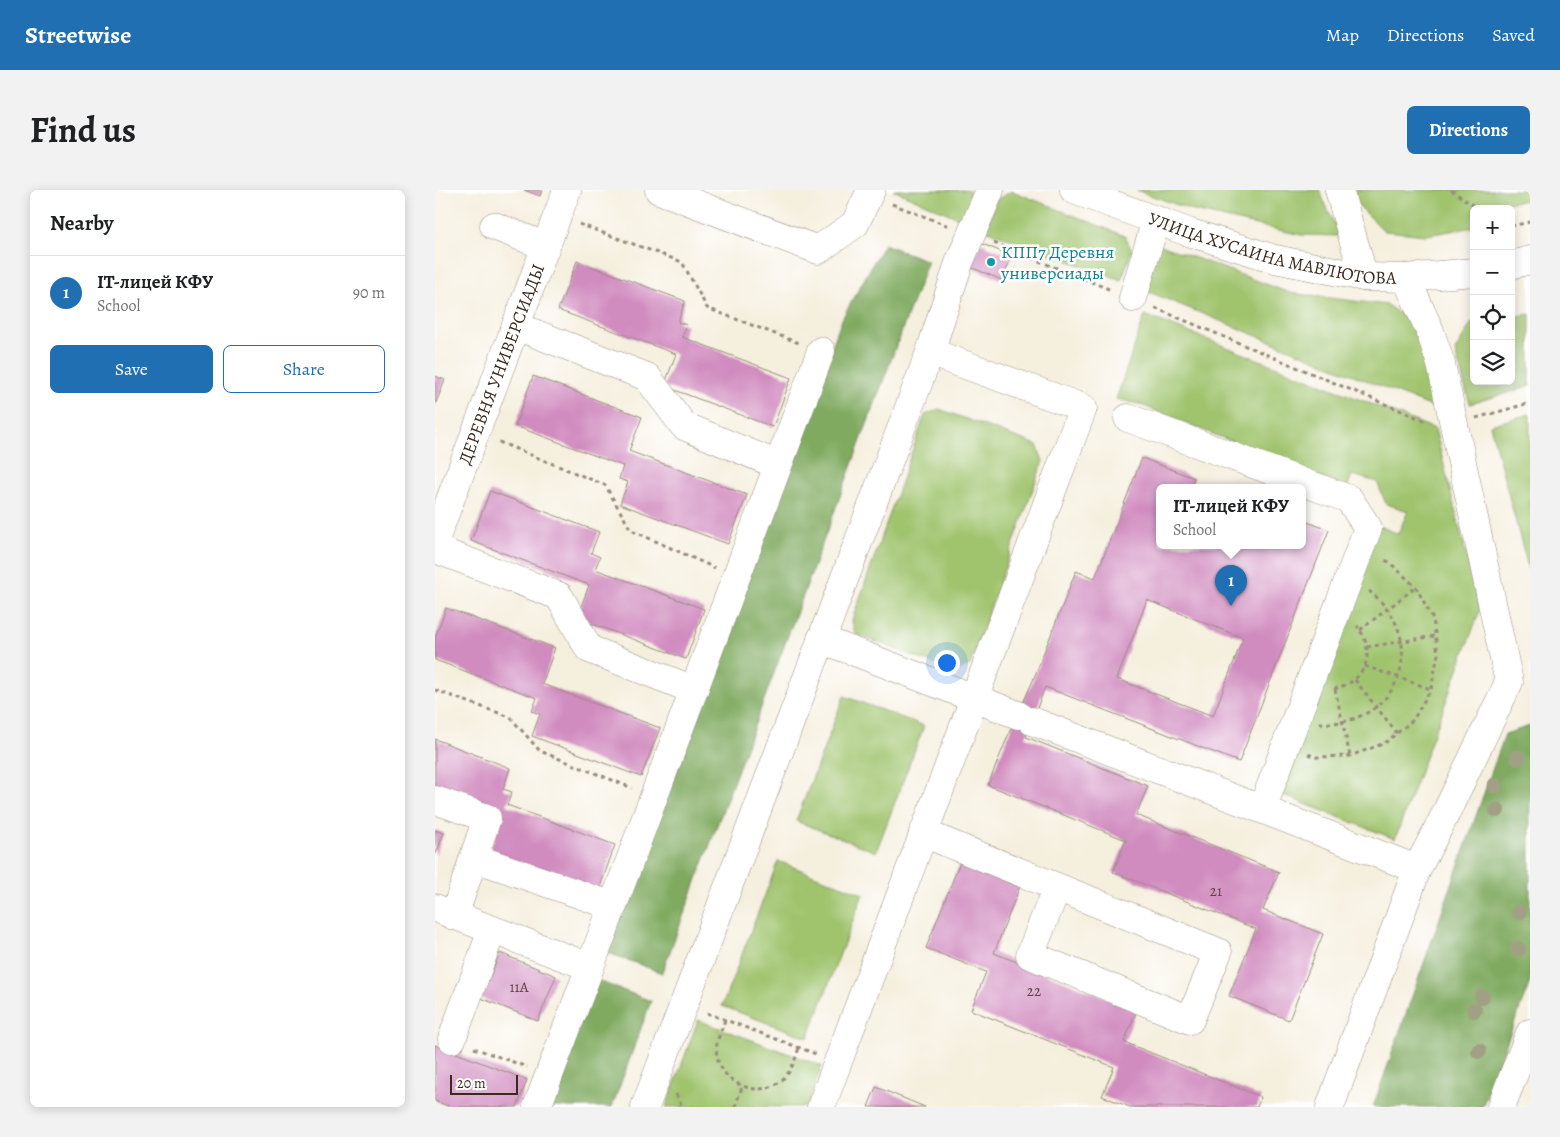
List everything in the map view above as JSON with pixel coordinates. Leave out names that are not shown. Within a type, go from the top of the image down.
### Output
[{"type":"street","name":"ДЕРЕВНЯ УНИВЕРСИАДЫ","points":[[435,540],[443,497],[475,433],[567,190]]},
{"type":"street","points":[[659,190],[818,250],[855,224],[871,190]]},
{"type":"street","points":[[645,1107],[930,352],[959,263],[990,190]]},
{"type":"street","name":"УЛИЦА ХУСАИНА МАВЛЮТОВА","points":[[1074,190],[1156,220],[1275,259],[1364,277],[1406,278],[1470,272]]},
{"type":"street","points":[[1339,190],[1364,277]]},
{"type":"street","points":[[1133,298],[1156,220]]},
{"type":"street","points":[[494,226],[545,246]]},
{"type":"street","points":[[1515,264],[1530,260]]},
{"type":"street","points":[[1330,1107],[1417,869],[1520,680],[1441,364],[1430,332],[1406,278]]},
{"type":"street","points":[[515,326],[647,377],[684,426],[779,465]]},
{"type":"street","points":[[537,1107],[821,351]]},
{"type":"street","points":[[821,1107],[1083,408],[930,352]]},
{"type":"street","points":[[1128,418],[1349,499],[1368,528],[1335,615],[1322,686],[1297,716],[1262,809]]},
{"type":"street","points":[[435,548],[559,596],[589,649],[694,690]]},
{"type":"street","points":[[821,639],[1417,869]]},
{"type":"street","points":[[435,800],[487,818],[475,858],[445,912],[590,966]]},
{"type":"street","points":[[923,833],[1218,952],[1190,1020],[1030,955],[1057,888]]},
{"type":"street","points":[[475,858],[613,906]]},
{"type":"street","points":[[452,1040],[492,930]]},
{"type":"street","points":[[1501,1107],[1523,1072],[1530,1033]]},
{"type":"path","points":[[1451,190],[1472,205]]},
{"type":"path","points":[[557,216],[682,262],[707,308],[821,351]]},
{"type":"path","points":[[1515,225],[1530,222]]},
{"type":"path","points":[[1475,418],[1530,403]]},
{"type":"path","points":[[475,433],[605,485],[631,530],[736,578]]},
{"type":"path","points":[[1286,746],[1316,757],[1350,756],[1385,743],[1413,720],[1431,689],[1438,654],[1433,618],[1416,587],[1389,562],[1360,549]]},
{"type":"path","points":[[1297,716],[1320,723],[1342,723],[1367,714],[1386,698],[1398,678],[1403,654],[1399,629],[1388,608],[1370,592],[1348,582]]},
{"type":"path","points":[[1360,630],[1416,587]]},
{"type":"path","points":[[1335,615],[1347,619],[1360,630],[1367,647],[1365,666],[1355,680],[1345,686],[1322,686],[1342,723],[1350,756]]},
{"type":"path","points":[[1367,647],[1435,636]]},
{"type":"path","points":[[1365,666],[1431,689]]},
{"type":"path","points":[[1355,680],[1397,733]]},
{"type":"path","points":[[435,690],[510,716],[540,751],[654,796]]},
{"type":"path","points":[[683,1004],[838,1062]]},
{"type":"path","points":[[725,1020],[717,1042],[717,1056],[721,1069],[730,1080],[742,1087],[756,1090],[770,1087],[782,1080],[791,1070],[799,1048]]},
{"type":"path","points":[[452,1040],[549,1075]]},
{"type":"path","points":[[735,1107],[742,1087]]},
{"type":"green space","points":[[893,190],[970,190],[970,208],[961,219]]},
{"type":"green space","points":[[1136,190],[1320,190],[1325,205],[1341,236],[1301,235],[1194,211]]},
{"type":"green space","points":[[1354,190],[1530,190],[1530,200],[1470,205],[1470,228],[1427,235],[1384,231],[1358,205]]},
{"type":"green space","points":[[1012,191],[1125,236],[1132,251],[1121,280],[986,230],[997,199]]},
{"type":"green space","points":[[884,244],[928,261],[662,973],[603,951],[843,317]]},
{"type":"green space","points":[[1158,244],[1290,293],[1387,305],[1410,321],[1425,358],[1437,409],[1144,290]]},
{"type":"green space","points":[[1530,314],[1530,386],[1470,404],[1455,351],[1470,325],[1470,385],[1515,385],[1515,316]]},
{"type":"green space","points":[[1145,315],[1435,429],[1480,610],[1395,839],[1277,793],[1375,524],[1398,534],[1408,511],[1386,504],[1377,482],[1352,475],[1347,488],[1139,404],[1116,399]]},
{"type":"green space","points":[[939,409],[1037,445],[1043,461],[970,665],[955,672],[855,634],[852,620],[925,415]]},
{"type":"green space","points":[[1530,414],[1530,575],[1490,425]]},
{"type":"green space","points":[[844,696],[924,726],[876,852],[796,821]]},
{"type":"green space","points":[[1530,726],[1530,982],[1482,1107],[1373,1107],[1505,734]]},
{"type":"green space","points":[[778,861],[863,894],[808,1038],[722,1006]]},
{"type":"green space","points":[[593,979],[651,1001],[612,1107],[545,1107]]},
{"type":"green space","points":[[698,1020],[822,1066],[807,1107],[666,1107]]},
{"type":"building","points":[[524,190],[542,190],[540,196]]},
{"type":"building","name":"КПП7 Деревня универсиады","points":[[980,243],[1012,256],[1002,280],[970,267]]},
{"type":"building","points":[[577,261],[685,301],[678,322],[687,325],[682,337],[791,378],[773,427],[664,386],[676,354],[558,310]]},
{"type":"building","points":[[435,376],[445,380],[435,405]]},
{"type":"building","points":[[533,376],[642,417],[629,451],[747,495],[728,544],[620,504],[628,482],[619,479],[623,466],[515,426]]},
{"type":"building","points":[[1142,458],[1194,478],[1192,484],[1156,484],[1156,549],[1306,549],[1306,521],[1329,530],[1239,762],[1045,687],[1026,737],[1148,786],[1136,815],[1279,872],[1263,910],[1323,934],[1289,1020],[1229,996],[1256,929],[1113,872],[1126,840],[988,785],[1032,683],[1076,571],[1095,578]],"holes":[[[1147,600],[1243,638],[1213,716],[1117,679]]]},
{"type":"building","points":[[490,491],[599,532],[591,553],[600,557],[595,569],[704,609],[686,659],[577,618],[589,585],[471,541]]},
{"type":"building","points":[[446,608],[555,648],[542,684],[660,728],[641,777],[532,736],[540,714],[532,711],[537,698],[435,660],[435,638]]},
{"type":"building","points":[[435,739],[510,768],[503,789],[512,792],[507,805],[615,845],[597,895],[488,854],[501,820],[435,795]]},
{"type":"building","points":[[435,830],[444,833],[435,856]]},
{"type":"building","points":[[960,862],[1020,886],[994,953],[1137,1010],[1124,1042],[1261,1097],[1257,1107],[1130,1107],[1102,1096],[1114,1067],[971,1010],[986,972],[926,948]]},
{"type":"building","points":[[500,953],[556,976],[538,1021],[481,998]]},
{"type":"building","points":[[435,1045],[527,1080],[517,1107],[451,1107],[435,1101]]},
{"type":"building","points":[[876,1087],[925,1107],[868,1107]]},
{"type":"place","name":"КПП7 Деревня универсиады","points":[[991,262]]},
{"type":"place","name":"IT-лицей КФУ","points":[[1231,606]]}]
